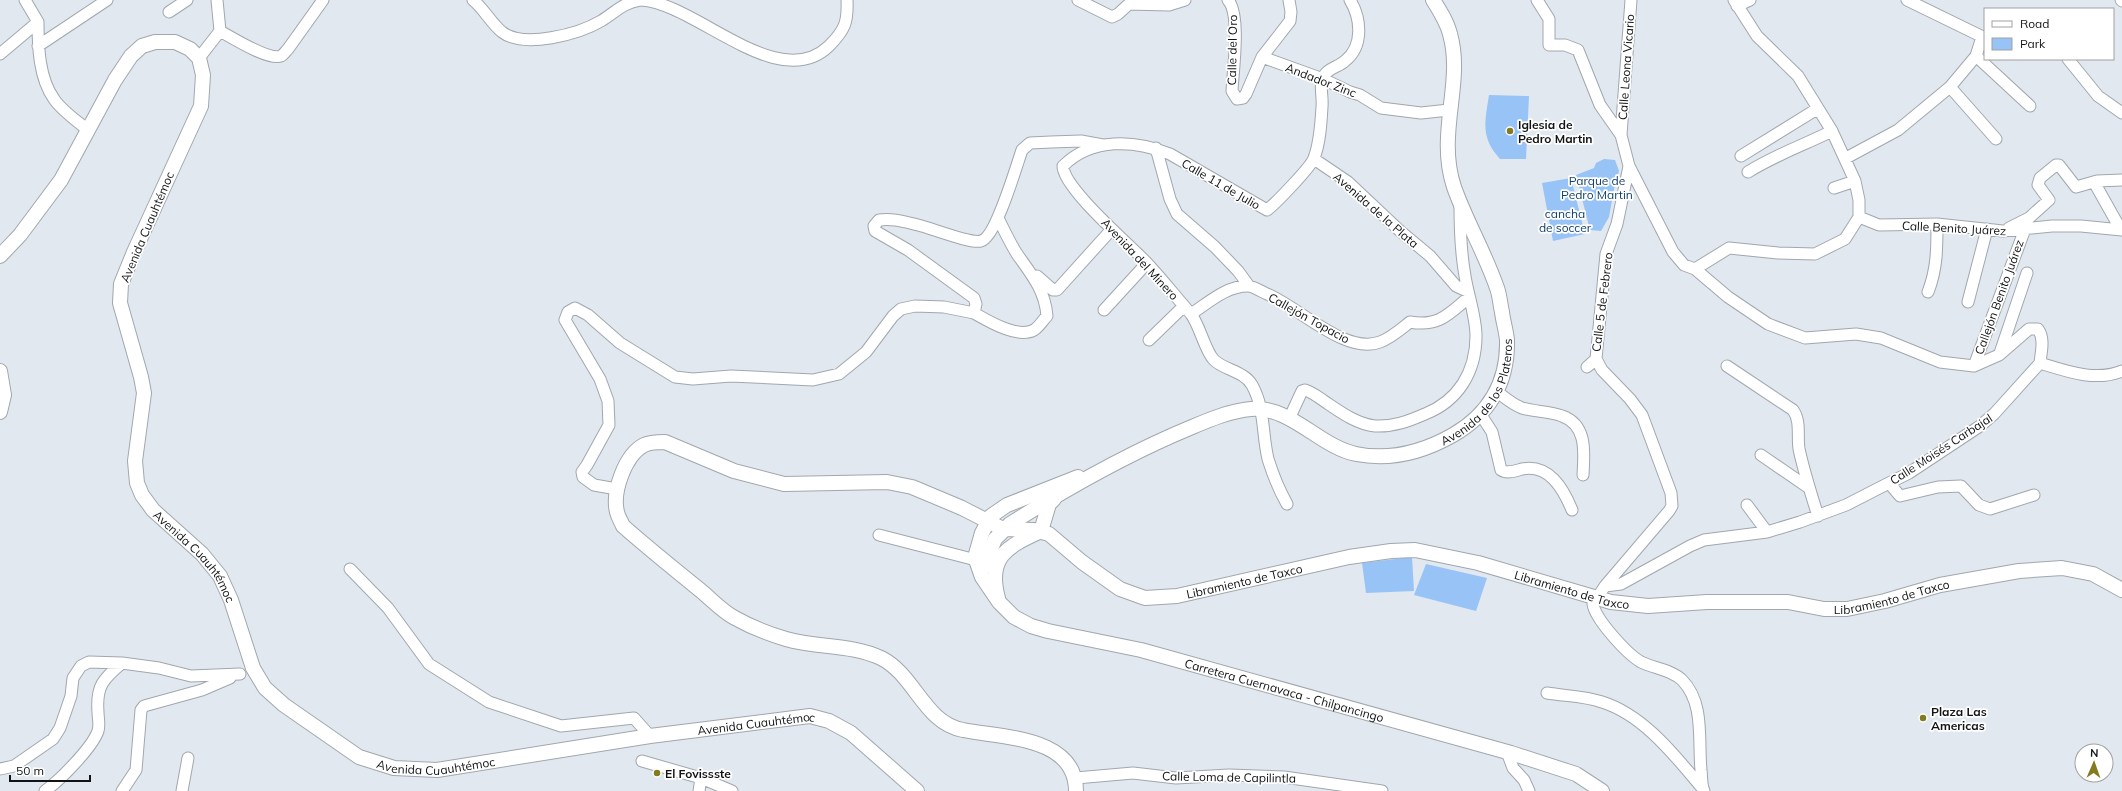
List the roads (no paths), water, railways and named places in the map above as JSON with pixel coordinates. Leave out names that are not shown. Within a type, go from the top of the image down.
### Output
[{"type":"main road","name":"Avenida de los Plateros","points":[[979,567],[1003,529],[1112,465],[1175,434],[1235,411],[1261,410],[1289,419],[1337,447],[1354,454],[1392,456],[1418,451],[1438,444],[1481,415],[1496,391],[1504,367],[1506,328],[1498,289],[1470,223],[1460,206],[1448,164],[1446,143],[1453,69],[1451,36],[1446,22],[1433,0]]},
{"type":"main road","points":[[0,256],[20,235],[49,197],[74,159],[88,130],[131,56],[142,46],[155,42],[175,42],[190,49],[199,58]]},
{"type":"main road","name":"Avenida Cuauhtémoc","points":[[199,58],[203,75],[201,106],[134,252],[122,284],[120,303],[142,377],[144,393],[135,461],[137,482],[142,495],[153,510],[202,554],[220,576],[231,600],[253,668],[265,688],[284,705],[359,757],[394,768],[437,770],[650,736],[810,716],[829,721],[851,733],[917,791]]},
{"type":"main road","points":[[0,371],[4,395],[0,412]]},
{"type":"main road","points":[[1041,531],[1003,529],[962,508],[912,487],[887,482],[784,484],[734,471],[665,442],[655,442],[643,446],[630,457],[622,471],[617,489],[617,512],[623,526],[734,618],[786,639],[859,651],[881,658],[898,670],[933,714],[946,724],[962,730],[1034,742],[1059,754],[1072,768],[1076,785]]},
{"type":"main road","name":"Avenida de los Plateros","points":[[979,567],[978,544],[988,521],[996,511],[1007,505],[1112,465]]},
{"type":"main road","points":[[999,602],[994,585],[997,562],[1009,548],[1017,542],[1041,531],[1050,504],[1054,499]]},
{"type":"main road","name":"Libramiento de Taxco","points":[[1041,531],[1049,534],[1082,562],[1120,589],[1145,598],[1177,596],[1348,558],[1391,550],[1415,550],[1446,554],[1611,602],[1648,606],[1707,602],[1788,602],[1837,610],[1885,601],[1940,585],[2019,571],[2062,568],[2093,574],[2122,590]]},
{"type":"main road","name":"Carretera Cuernavaca - Chilpancingo","points":[[979,567],[986,586],[999,602],[1014,617],[1031,626],[1141,650],[1507,752],[1576,774],[1602,791]]},
{"type":"street","points":[[25,0],[38,22],[38,46],[41,68],[54,99],[88,130]]},
{"type":"street","points":[[38,46],[107,0]]},
{"type":"street","points":[[169,12],[188,0]]},
{"type":"street","points":[[199,58],[220,31],[217,0]]},
{"type":"street","points":[[220,31],[261,52],[274,56],[281,56],[288,49],[323,0]]},
{"type":"street","points":[[473,0],[503,32],[514,37],[547,39],[584,30],[602,21],[627,2],[641,0],[653,1],[701,22],[766,56],[793,60],[805,59],[823,51],[840,36],[847,17],[847,0]]},
{"type":"street","points":[[1078,0],[1112,17],[1118,14],[1129,4],[1169,5],[1185,0]]},
{"type":"street","name":"Calle del Oro","points":[[1228,0],[1231,3],[1235,16],[1232,91],[1237,99],[1243,98],[1246,94],[1262,57]]},
{"type":"street","points":[[1262,57],[1290,21],[1291,12],[1289,0]]},
{"type":"street","points":[[1314,159],[1322,106],[1323,79],[1329,70],[1345,61],[1357,43],[1359,23],[1356,10],[1350,0]]},
{"type":"street","name":"Calle 5 de Febrero","points":[[1537,0],[1549,19],[1550,45],[1565,45],[1578,50],[1600,105],[1621,135],[1629,166],[1673,252],[1684,265],[1694,269],[1728,297],[1768,324],[1791,334],[1805,338],[1823,338],[1856,334],[1881,338],[1940,362],[1974,366]]},
{"type":"street","name":"Calle Leona Vicario","points":[[1621,135],[1631,0]]},
{"type":"street","points":[[1694,269],[1729,248],[1778,253],[1816,254],[1845,239],[1859,217],[1859,200],[1855,181],[1846,158],[1832,131],[1798,76],[1757,36],[1736,3],[1750,0]]},
{"type":"street","points":[[1846,158],[1898,130],[1950,87],[1976,56],[1984,38],[1907,0]]},
{"type":"street","points":[[0,54],[38,22]]},
{"type":"street","points":[[1976,56],[2030,106]]},
{"type":"street","name":"Andador Zinc","points":[[1262,57],[1323,79],[1350,92],[1360,95],[1381,108],[1421,113],[1449,110]]},
{"type":"street","points":[[2069,60],[2098,96],[2122,113]]},
{"type":"street","points":[[1950,87],[1996,139]]},
{"type":"street","points":[[1741,156],[1818,109]]},
{"type":"street","points":[[1748,172],[1780,154],[1800,148],[1832,131]]},
{"type":"street","points":[[974,313],[976,304],[974,298],[908,250],[875,232],[874,226],[879,220],[888,218],[970,240],[981,241],[989,235],[998,218],[1022,150],[1030,143],[1081,141],[1103,145]]},
{"type":"street","name":"Calle 11 de Julio","points":[[1134,143],[1156,148],[1229,186],[1267,210],[1314,159]]},
{"type":"street","name":"Avenida del Minero","points":[[1134,143],[1103,145],[1093,148],[1068,161],[1063,166],[1063,173],[1089,206],[1147,262],[1196,320],[1212,358],[1248,379],[1252,385],[1261,410],[1268,458],[1279,490],[1287,504]]},
{"type":"street","points":[[1149,340],[1187,310],[1224,292],[1249,286],[1238,271],[1215,247],[1177,214],[1170,199],[1156,148]]},
{"type":"street","name":"Avenida de la Plata","points":[[1314,159],[1353,187],[1400,231],[1430,256],[1456,286],[1468,294]]},
{"type":"street","points":[[2003,231],[2029,218],[2049,200],[2038,184],[2040,178],[2056,165],[2059,165],[2076,187],[2094,182],[2122,180]]},
{"type":"street","name":"Calle 5 de Febrero","points":[[1605,586],[1672,506],[1671,493],[1642,415],[1630,399],[1602,370],[1596,359],[1606,254],[1617,224],[1629,166]]},
{"type":"street","points":[[1834,188],[1855,181]]},
{"type":"street","points":[[2094,182],[2122,230]]},
{"type":"street","points":[[1289,419],[1296,401],[1302,391],[1305,390],[1344,414],[1364,423],[1375,426],[1405,422],[1446,404],[1466,380],[1473,361],[1476,336],[1468,294],[1460,224],[1460,206]]},
{"type":"street","name":"Calle Benito Juárez","points":[[1859,217],[1879,225],[1936,224],[2003,231],[2052,226],[2081,226],[2122,230]]},
{"type":"street","points":[[617,489],[594,485],[583,477],[582,472],[609,425],[608,401],[600,379],[565,320],[568,312],[575,308],[588,315],[620,343],[642,355],[675,377],[693,378],[731,376],[813,380],[839,374],[866,352],[893,316],[901,309],[916,306],[944,307],[974,313],[1011,330],[1024,333],[1034,330],[1047,316],[1038,283],[1017,254],[998,218]]},
{"type":"street","points":[[1928,292],[1934,278],[1938,256],[1936,224]]},
{"type":"street","points":[[1030,271],[1053,290],[1058,290],[1112,229]]},
{"type":"street","points":[[1968,302],[1987,229]]},
{"type":"street","name":"Callejón Benito Juárez","points":[[1974,366],[2025,229]]},
{"type":"street","points":[[1104,310],[1147,262]]},
{"type":"street","points":[[2000,355],[2027,273]]},
{"type":"street","name":"Callejón Topacio","points":[[1249,286],[1280,299],[1331,333],[1357,344],[1369,345],[1390,337],[1410,322],[1424,324],[1435,323],[1468,294]]},
{"type":"street","points":[[1974,366],[2000,355],[2029,329],[2038,329],[2042,334],[2043,342],[2040,363],[2084,375],[2102,376],[2122,371]]},
{"type":"street","points":[[1587,367],[1596,359]]},
{"type":"street","name":"Calle Moisés Carbajal","points":[[1605,586],[1621,584],[1690,546],[1704,540],[1767,532],[1818,516],[1846,505],[1889,483],[1921,465],[1985,422],[2040,363]]},
{"type":"street","points":[[1727,366],[1793,410],[1796,414],[1799,448],[1818,516]]},
{"type":"street","points":[[1496,391],[1521,408],[1562,416],[1572,422],[1578,429],[1584,444],[1583,475]]},
{"type":"street","points":[[1481,415],[1492,432],[1501,470],[1508,472],[1526,468],[1549,473],[1565,492],[1572,510]]},
{"type":"street","points":[[1761,455],[1809,488]]},
{"type":"street","points":[[1889,483],[1900,496],[1938,487],[1961,486],[1979,505],[1990,509],[2034,495]]},
{"type":"street","points":[[1747,505],[1767,532]]},
{"type":"street","points":[[879,535],[979,567]]},
{"type":"street","points":[[350,569],[388,608],[429,664],[489,702],[561,726],[634,718],[650,736]]},
{"type":"street","points":[[1605,586],[1593,604],[1596,613],[1632,657],[1681,679],[1692,695],[1697,708],[1704,790]]},
{"type":"street","points":[[0,769],[14,766],[53,739],[60,728],[71,696],[73,678],[81,666],[89,662],[122,663],[159,668],[191,676],[240,674]]},
{"type":"street","points":[[45,791],[92,742],[99,729],[97,703],[99,689],[105,677],[122,663]]},
{"type":"street","points":[[122,791],[136,770],[141,710],[144,706],[202,690],[253,668]]},
{"type":"street","points":[[1547,693],[1602,701],[1624,711],[1652,733],[1704,790]]},
{"type":"street","points":[[1507,752],[1513,768],[1524,780],[1529,791]]},
{"type":"street","points":[[182,791],[188,758]]},
{"type":"street","points":[[642,761],[701,778],[732,791]]},
{"type":"street","name":"Calle Loma de Capilintla","points":[[1076,785],[1133,773],[1176,778],[1229,775],[1284,777],[1382,791]]},
{"type":"street","points":[[699,791],[701,778]]},
{"type":"place","name":"Iglesia de Pedro Martin","points":[[1510,131]]},
{"type":"place","name":"Plaza Las Americas","points":[[1923,718]]},
{"type":"place","name":"El Fovissste","points":[[657,773]]},
{"type":"park label","name":"Parque de Pedro Martin","points":[[1597,187]]},
{"type":"park label","name":"cancha de soccer","points":[[1565,220]]}]
